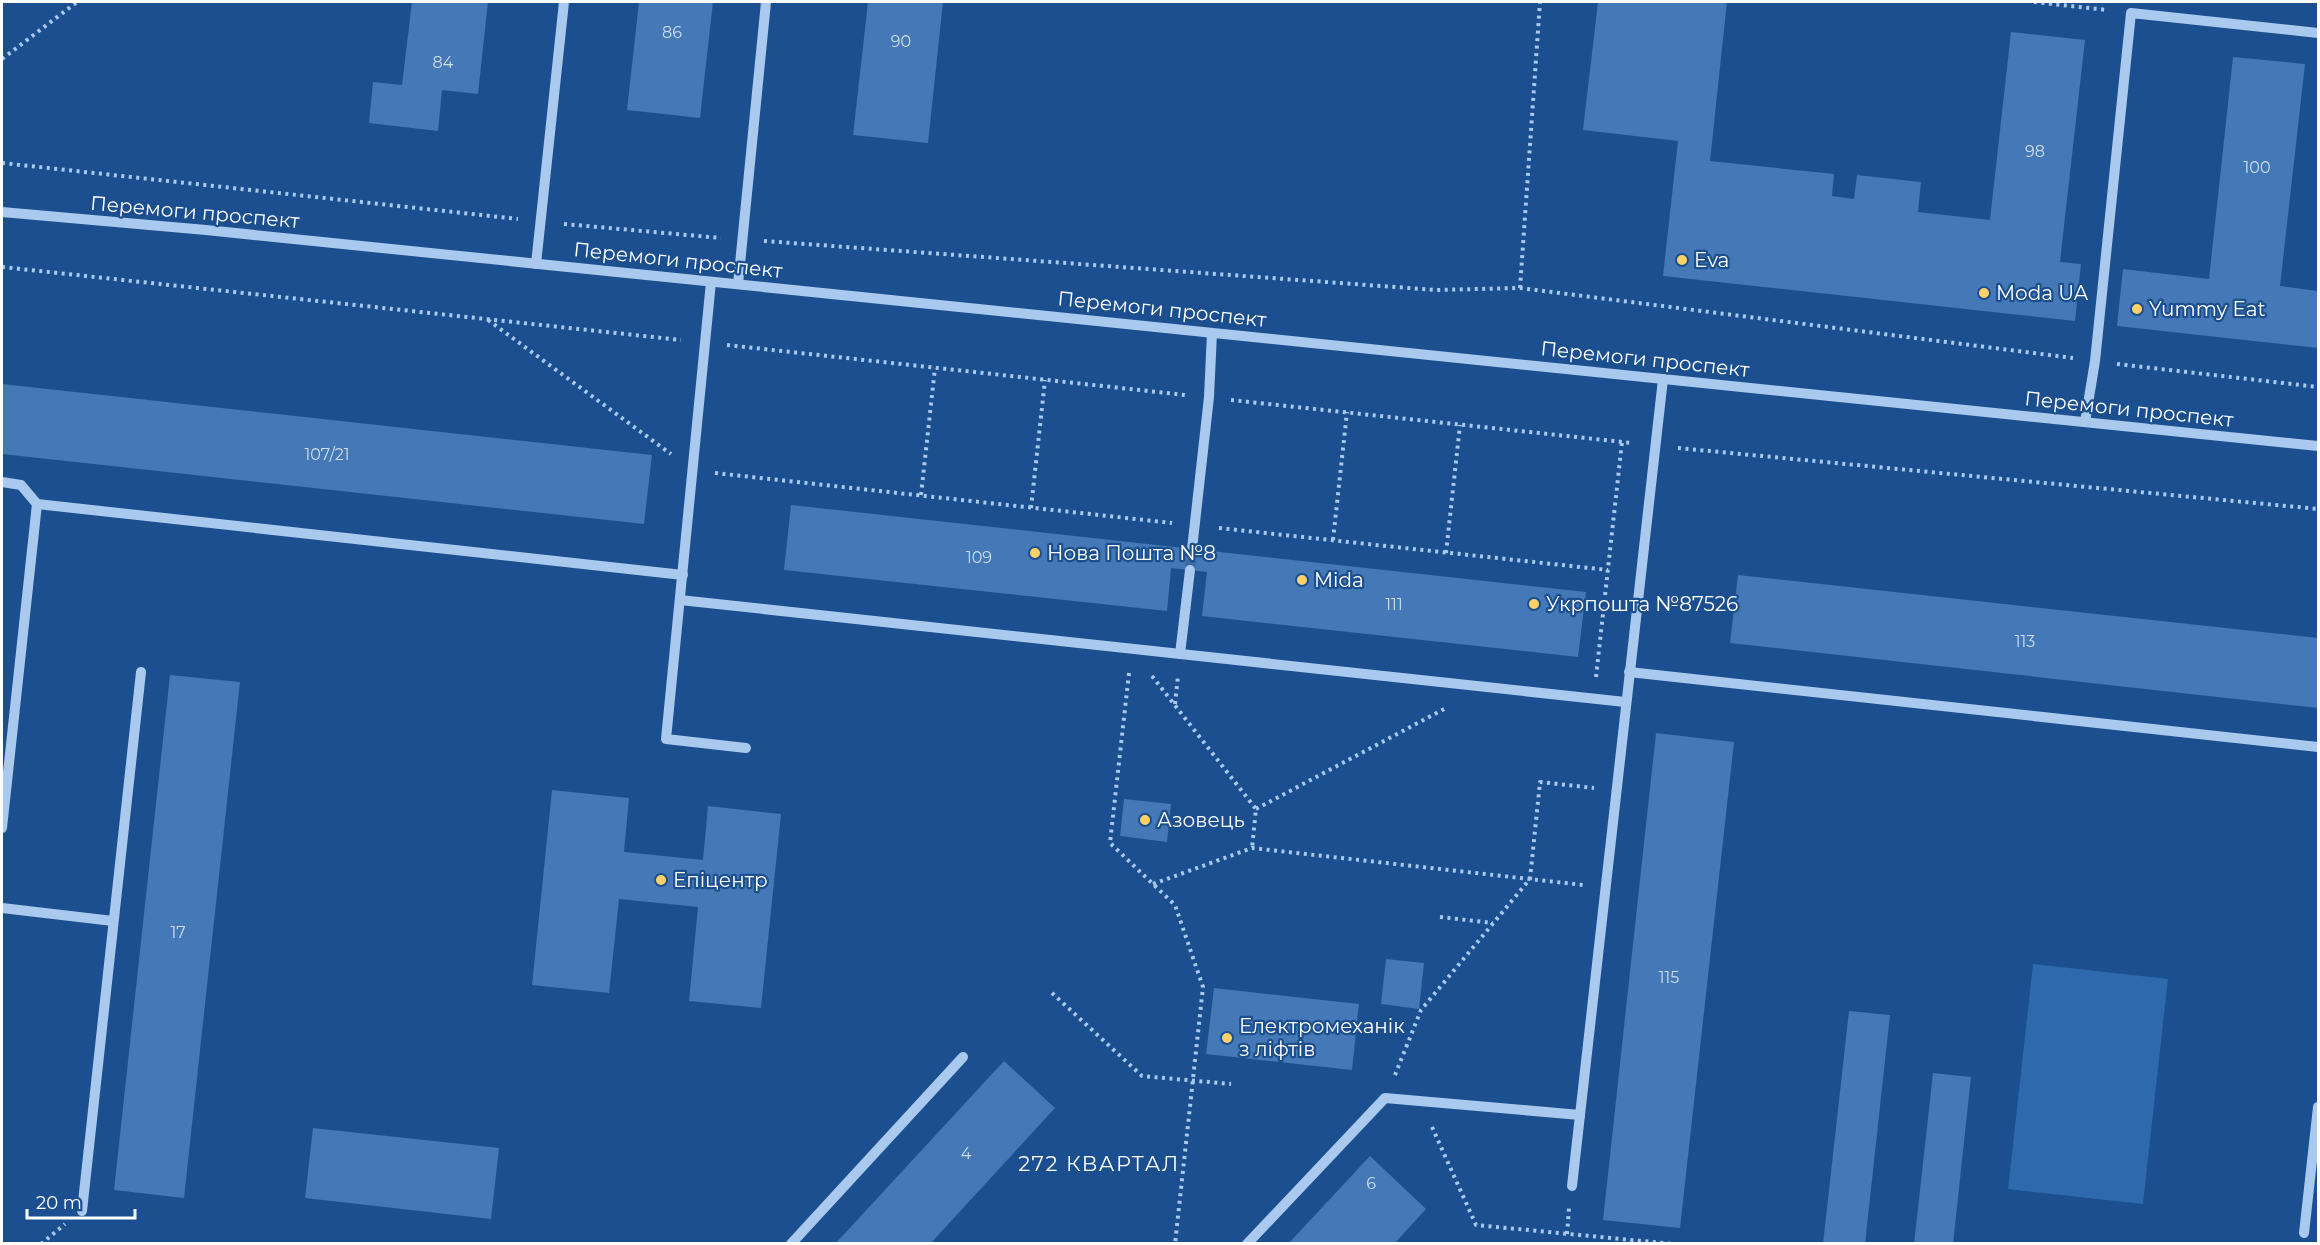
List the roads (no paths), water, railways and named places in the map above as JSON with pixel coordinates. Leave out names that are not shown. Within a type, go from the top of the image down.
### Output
[{"type":"street","points":[[536,264],[564,2]]},
{"type":"street","points":[[738,284],[766,2]]},
{"type":"street","points":[[2085,422],[2095,361],[2131,13],[2319,33]]},
{"type":"street","name":"Перемоги проспект","points":[[2,212],[738,284],[2319,446]]},
{"type":"street","points":[[711,282],[707,343],[666,739],[746,748]]},
{"type":"street","points":[[1192,549],[1209,397],[1212,333]]},
{"type":"street","points":[[1572,1186],[1663,379]]},
{"type":"street","points":[[2,483],[21,484],[37,504],[2,828]]},
{"type":"street","points":[[37,504],[683,575]]},
{"type":"street","points":[[1180,654],[1190,570]]},
{"type":"street","points":[[680,600],[1625,702]]},
{"type":"street","points":[[82,1211],[141,672]]},
{"type":"street","points":[[1629,672],[2319,747]]},
{"type":"street","points":[[2,908],[113,921]]},
{"type":"street","points":[[791,1244],[963,1057]]},
{"type":"street","points":[[1247,1244],[1385,1098],[1580,1115]]},
{"type":"street","points":[[2304,1233],[2319,1107]]},
{"type":"tunnel","points":[[1190,570],[1192,549]]},
{"type":"place","name":"Eva","points":[[1682,260]]},
{"type":"place","name":"Moda UA","points":[[1984,293]]},
{"type":"place","name":"Yummy Eat","points":[[2137,309]]},
{"type":"place","name":"Нова Пошта №8","points":[[1035,553]]},
{"type":"place","name":"Mida","points":[[1302,580]]},
{"type":"place","name":"Укрпошта №87526","points":[[1534,604]]},
{"type":"place","name":"Азовець","points":[[1145,820]]},
{"type":"place","name":"Епіцентр","points":[[661,880]]},
{"type":"place","name":"Електромеханік з ліфтів","points":[[1227,1038]]},
{"type":"district","name":"272 КВАРТАЛ","points":[[1099,1164]]}]
